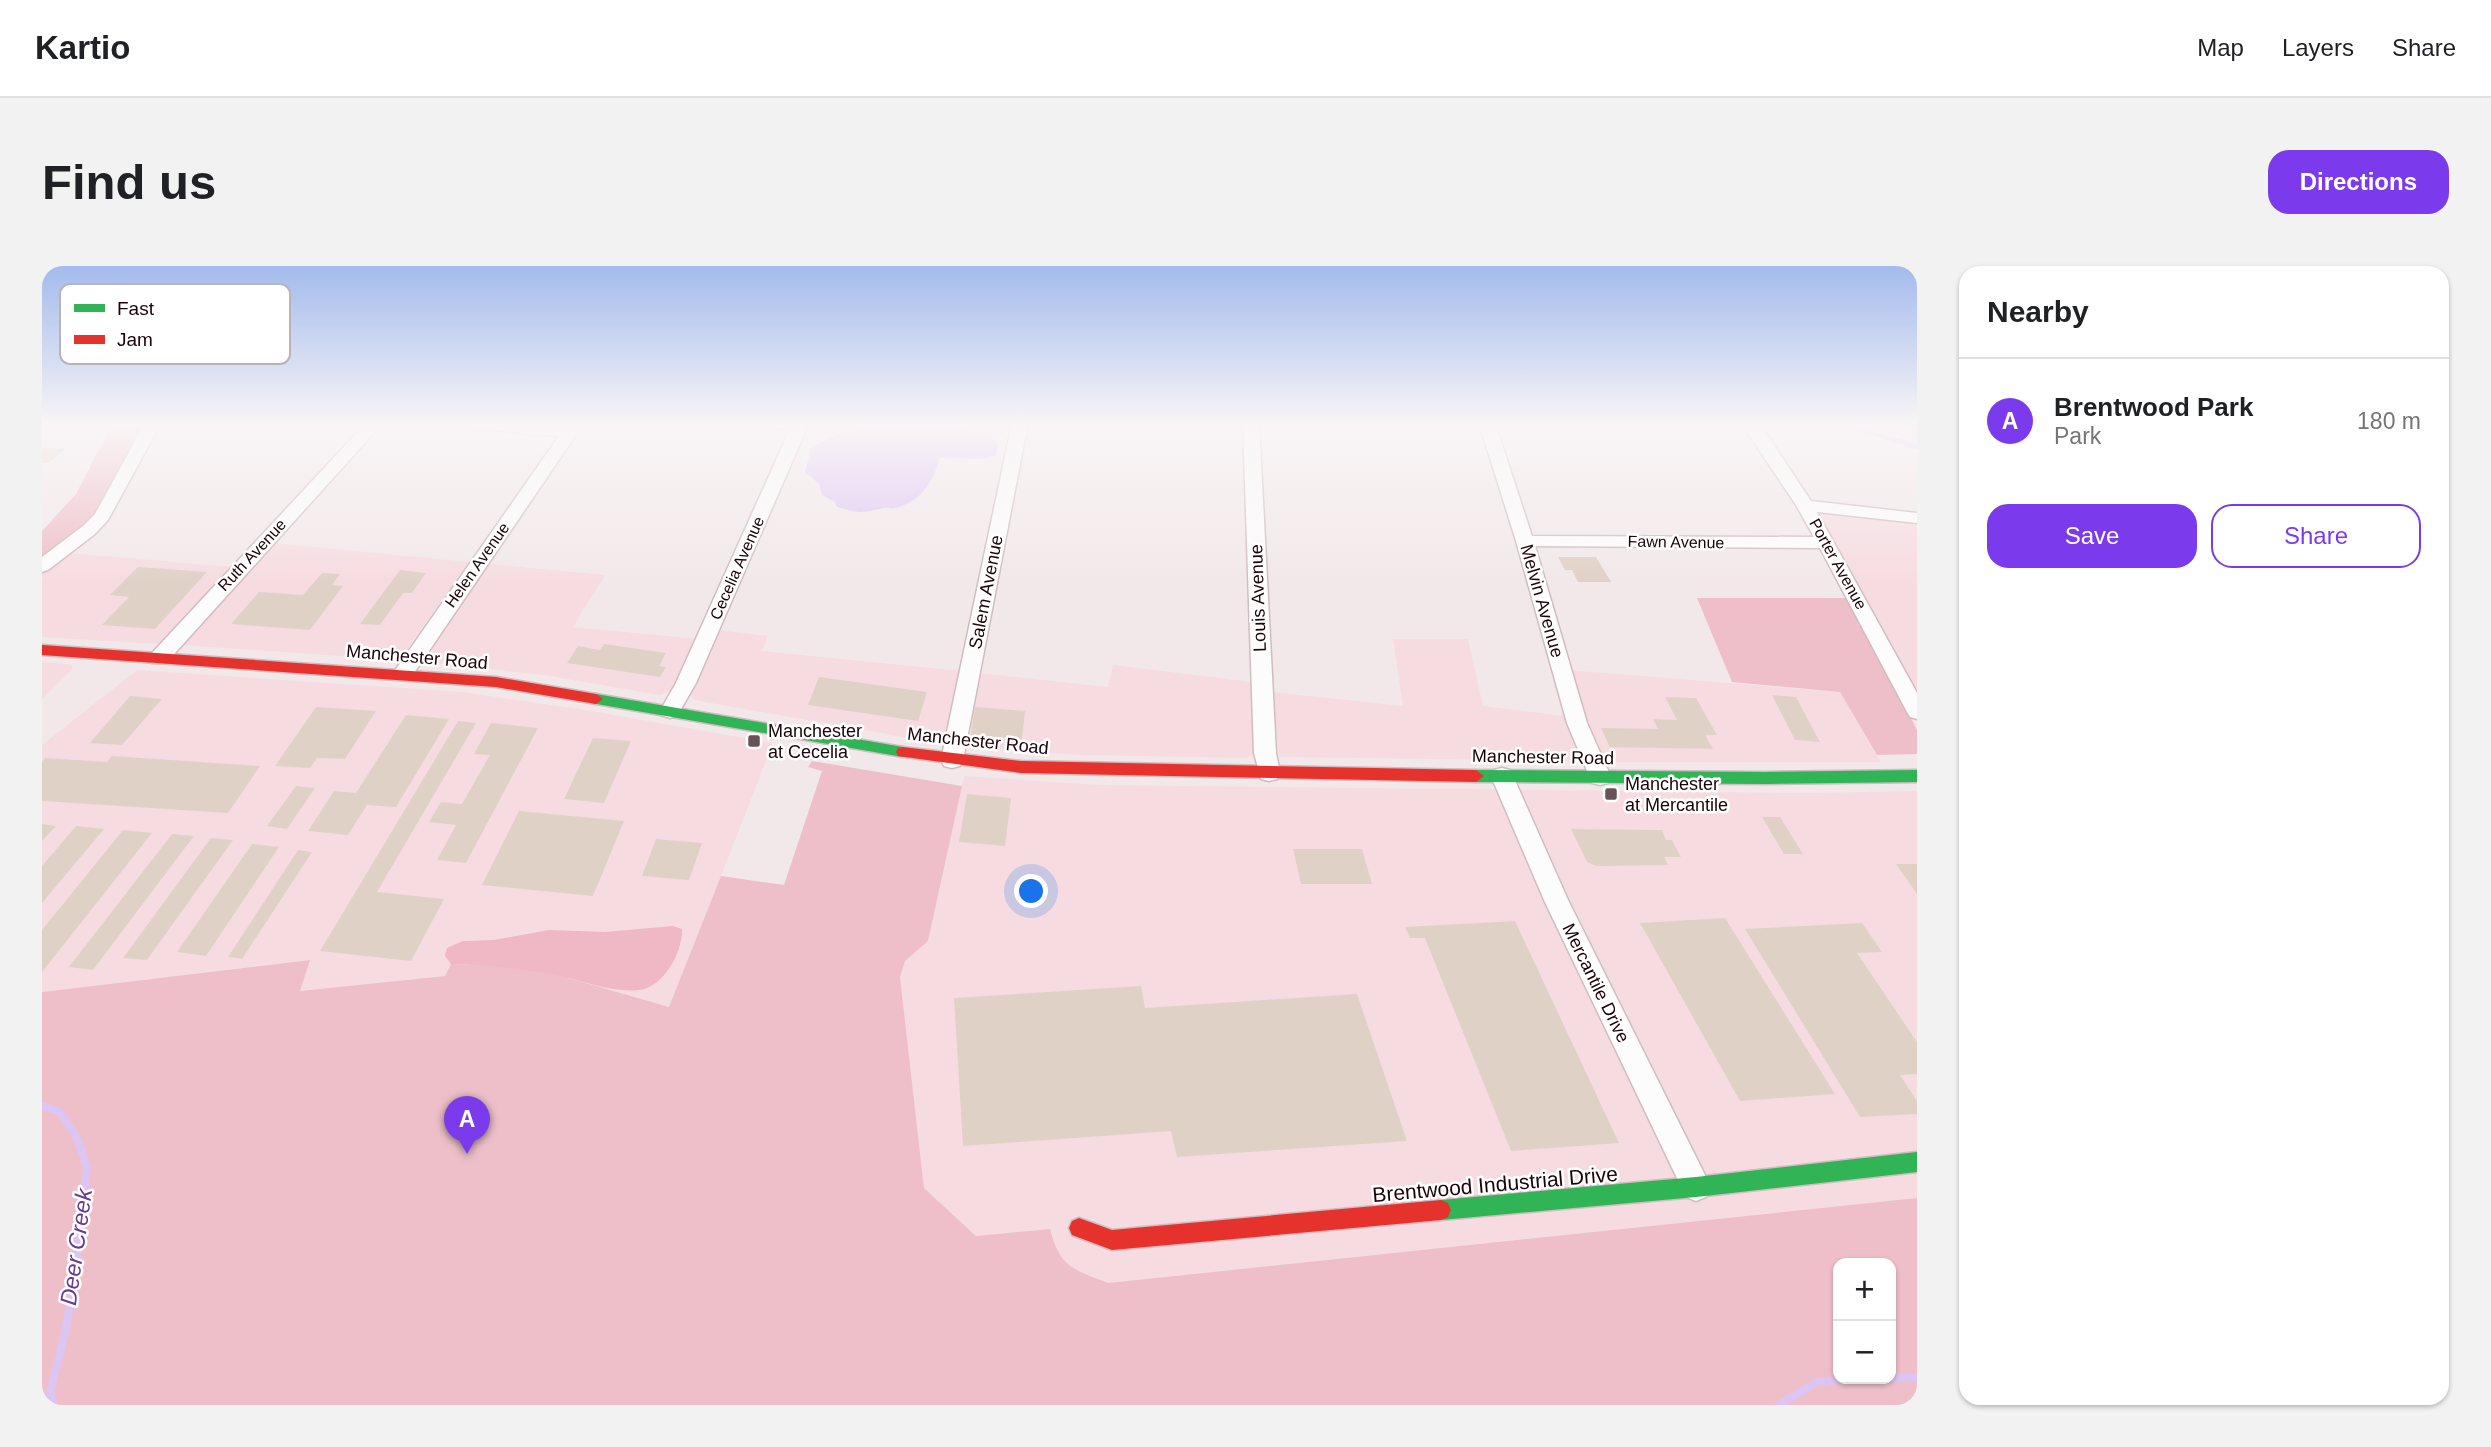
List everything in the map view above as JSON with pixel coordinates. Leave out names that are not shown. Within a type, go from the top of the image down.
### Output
[{"type":"main road","name":"Manchester Road","points":[[42,650],[403,674],[529,687],[953,760],[1072,770],[1600,777],[1917,776]]},
{"type":"main road","name":"Brentwood Industrial Drive","points":[[1079,1228],[1112,1240],[1696,1187],[1917,1162]]},
{"type":"street","points":[[42,566],[89,530],[102,516],[124,476]]},
{"type":"street","name":"Ruth Avenue","points":[[159,658],[326,476]]},
{"type":"street","name":"Helen Avenue","points":[[403,674],[540,476]]},
{"type":"street","name":"Cecelia Avenue","points":[[670,710],[687,683],[778,476]]},
{"type":"street","name":"Salem Avenue","points":[[953,760],[1009,476]]},
{"type":"street","name":"Louis Avenue","points":[[1253,476],[1265,747],[1269,773]]},
{"type":"street","name":"Melvin Avenue","points":[[1504,476],[1577,723],[1600,777]]},
{"type":"street","name":"Porter Avenue","points":[[1786,476],[1805,505],[1917,712]]},
{"type":"street","points":[[1805,505],[1917,518]]},
{"type":"street","name":"Fawn Avenue","points":[[1525,541],[1826,543]]},
{"type":"street","name":"Mercantile Drive","points":[[1502,776],[1556,900],[1696,1187]]},
{"type":"shaded area","points":[[85,476],[118,476],[102,506],[82,528],[42,559],[42,531],[76,494]]},
{"type":"shaded area","points":[[810,476],[933,476],[920,495],[905,505],[866,512],[836,506],[835,502],[822,495],[819,484]]},
{"type":"shaded area","points":[[1829,512],[1904,520],[1917,526],[1917,697],[1820,519]]},
{"type":"shaded area","points":[[272,543],[469,562],[403,655],[396,660],[182,645]]},
{"type":"shaded area","points":[[69,553],[234,567],[166,639],[157,644],[42,637],[42,573]]},
{"type":"shaded area","points":[[488,564],[605,575],[573,627],[698,639],[673,690],[660,695],[544,675],[427,662],[425,656]]},
{"type":"shaded area","points":[[1697,598],[1850,598],[1917,730],[1917,754],[1877,755],[1840,692],[1732,682]]},
{"type":"shaded area","points":[[720,630],[768,636],[762,651],[962,671],[946,739],[937,743],[694,700],[690,694]]},
{"type":"shaded area","points":[[1393,639],[1468,639],[1483,706],[1565,716],[1580,761],[1281,757],[1272,692],[1403,706]]},
{"type":"shaded area","points":[[42,662],[67,664],[72,666],[72,669],[42,699]]},
{"type":"shaded area","points":[[1113,665],[1252,682],[1253,754],[1246,758],[1082,755],[975,748],[966,743],[978,673],[1108,687]]},
{"type":"shaded area","points":[[137,670],[462,692],[580,709],[773,743],[670,1007],[446,976],[299,991],[309,960],[42,992],[42,745]]},
{"type":"shaded area","points":[[1568,670],[1840,692],[1881,762],[1609,762],[1598,752]]},
{"type":"shaded area","points":[[812,761],[962,786],[928,941],[905,961],[900,977],[924,1188],[976,1236],[1050,1229],[1058,1252],[1064,1260],[1077,1270],[1108,1283],[1917,1198],[1917,1405],[42,1405],[42,992],[310,960],[300,991],[445,976],[451,964],[509,966],[565,977],[669,1007],[721,876],[784,885],[822,771],[808,767]]},
{"type":"shaded area","points":[[964,776],[1099,785],[1810,793],[1917,791],[1917,1198],[1108,1283],[1067,1267],[1055,1249],[1049,1229],[976,1236],[924,1188],[900,977],[905,961],[928,941]]},
{"type":"shaded area","points":[[673,926],[682,929],[675,958],[656,983],[639,990],[610,989],[522,970],[451,964],[445,956],[447,948],[463,941],[494,940],[549,930],[605,932]]},
{"type":"building","points":[[1558,557],[1596,557],[1611,582],[1578,582],[1572,570],[1565,570]]},
{"type":"building","points":[[138,567],[207,572],[155,629],[102,625],[129,597],[110,595]]},
{"type":"building","points":[[400,570],[426,573],[412,593],[403,593],[380,625],[360,624]]},
{"type":"building","points":[[322,573],[340,574],[332,585],[343,586],[310,630],[231,624],[259,592],[303,595]]},
{"type":"building","points":[[604,644],[666,653],[659,666],[666,667],[660,677],[567,663],[578,646],[600,650]]},
{"type":"building","points":[[819,677],[927,692],[918,721],[808,705]]},
{"type":"building","points":[[1772,695],[1796,697],[1820,742],[1795,740]]},
{"type":"building","points":[[130,696],[162,699],[122,745],[90,743]]},
{"type":"building","points":[[1665,697],[1696,698],[1717,735],[1705,735],[1713,749],[1610,747],[1601,728],[1658,729],[1653,719],[1677,720]]},
{"type":"building","points":[[316,707],[376,711],[345,759],[317,758],[310,768],[275,766]]},
{"type":"building","points":[[975,707],[1025,711],[1022,739],[971,735]]},
{"type":"building","points":[[406,715],[449,719],[396,807],[367,805],[348,835],[308,831],[334,791],[356,793]]},
{"type":"building","points":[[458,721],[476,723],[377,892],[444,899],[411,961],[320,951]]},
{"type":"building","points":[[491,723],[538,728],[466,863],[437,860],[456,825],[429,822],[441,802],[462,804],[490,755],[474,754]]},
{"type":"building","points":[[593,738],[631,741],[604,803],[564,799]]},
{"type":"building","points":[[112,756],[260,766],[228,813],[42,801],[42,762],[45,758],[107,762]]},
{"type":"building","points":[[296,786],[315,788],[287,829],[267,826]]},
{"type":"building","points":[[967,794],[1011,798],[1005,846],[959,842]]},
{"type":"building","points":[[519,811],[624,821],[593,896],[482,885]]},
{"type":"building","points":[[1762,817],[1780,817],[1803,854],[1784,854]]},
{"type":"building","points":[[42,824],[56,826],[42,841]]},
{"type":"building","points":[[76,826],[104,829],[42,903],[42,866]]},
{"type":"building","points":[[1571,829],[1662,830],[1666,840],[1672,840],[1681,857],[1664,857],[1668,865],[1596,866],[1587,862]]},
{"type":"building","points":[[123,830],[152,833],[42,972],[42,930]]},
{"type":"building","points":[[172,834],[194,836],[93,970],[69,967]]},
{"type":"building","points":[[211,838],[233,840],[147,960],[123,958]]},
{"type":"building","points":[[656,839],[702,843],[689,880],[642,876]]},
{"type":"building","points":[[252,844],[279,847],[206,956],[177,952]]},
{"type":"building","points":[[1293,849],[1362,849],[1372,884],[1301,884]]},
{"type":"building","points":[[298,850],[312,852],[242,959],[228,957]]},
{"type":"building","points":[[1896,864],[1917,864],[1917,894]]},
{"type":"building","points":[[1725,918],[1835,1094],[1740,1101],[1640,923]]},
{"type":"building","points":[[1515,921],[1619,1143],[1511,1151],[1425,938],[1410,938],[1405,927]]},
{"type":"building","points":[[1862,923],[1882,952],[1857,953],[1917,1042],[1917,1074],[1900,1075],[1917,1101],[1917,1114],[1860,1117],[1745,929]]},
{"type":"building","points":[[1141,986],[1145,1008],[1357,994],[1407,1141],[1177,1157],[1171,1131],[963,1146],[954,998]]},
{"type":"waterway","name":"Deer Creek","points":[[42,1106],[60,1112],[77,1138],[87,1167],[76,1270],[65,1333],[50,1393],[54,1405]]},
{"type":"waterway","name":"Deer Creek","points":[[1896,1377],[1917,1378]]},
{"type":"waterway","name":"Deer Creek","points":[[1779,1405],[1817,1382],[1833,1380]]},
{"type":"traffic: fast","points":[[596,699],[903,752]]},
{"type":"traffic: fast","points":[[1476,776],[1917,776]]},
{"type":"traffic: fast","points":[[1441,1210],[1696,1187],[1917,1162]]},
{"type":"traffic: jam","points":[[42,650],[496,682],[596,699]]},
{"type":"traffic: jam","points":[[903,752],[1021,767],[1476,776]]},
{"type":"traffic: jam","points":[[1079,1228],[1112,1240],[1441,1210]]},
{"type":"place","name":"Manchester at Cecelia","points":[[754,741]]},
{"type":"place","name":"Manchester at Mercantile","points":[[1611,794]]},
{"type":"place","name":"Brentwood Park","points":[[467,1154]]}]
